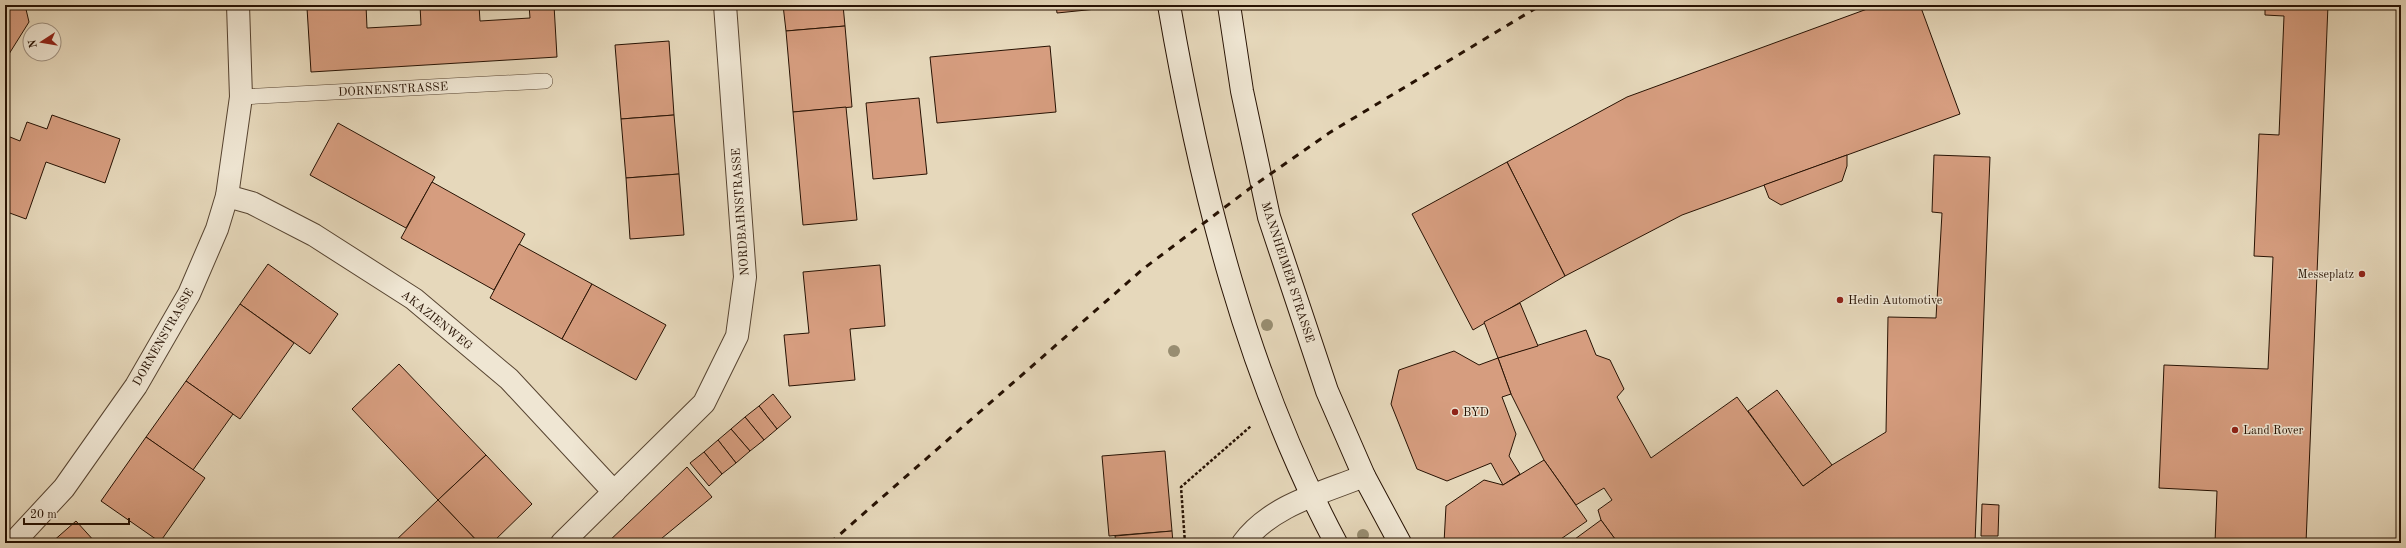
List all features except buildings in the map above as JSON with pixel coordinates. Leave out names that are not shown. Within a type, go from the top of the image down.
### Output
[{"type":"street","name":"DORNENSTRASSE","points":[[13,543],[64,488],[136,386],[189,294],[217,229],[227,196],[241,97],[238,5]]},
{"type":"street","name":"NORDBAHNSTRASSE","points":[[562,543],[704,403],[738,336],[745,277],[725,5]]},
{"type":"street","points":[[1169,5],[1182,83],[1203,175],[1250,344],[1276,413],[1311,496],[1336,543]]},
{"type":"street","name":"MANNHEIMER STRASSE","points":[[1229,5],[1244,99],[1269,217],[1327,391],[1364,476],[1400,543]]},
{"type":"street","name":"AKAZIENWEG","points":[[227,196],[252,202],[314,235],[414,299],[509,379],[614,492]]},
{"type":"street","points":[[1243,543],[1250,533],[1269,518],[1311,496],[1364,476]]},
{"type":"lane","name":"DORNENSTRASSE","points":[[241,97],[545,81]]},
{"type":"path","points":[[1184,543],[1181,487],[1252,425]]},
{"type":"railway","points":[[830,543],[1143,269],[1249,189],[1329,133],[1541,5]]},
{"type":"place","name":"Messeplatz","points":[[2362,274]]},
{"type":"place","name":"Hedin Automotive","points":[[1840,300]]},
{"type":"place","name":"BYD","points":[[1455,412]]},
{"type":"place","name":"Land Rover","points":[[2235,430]]}]
